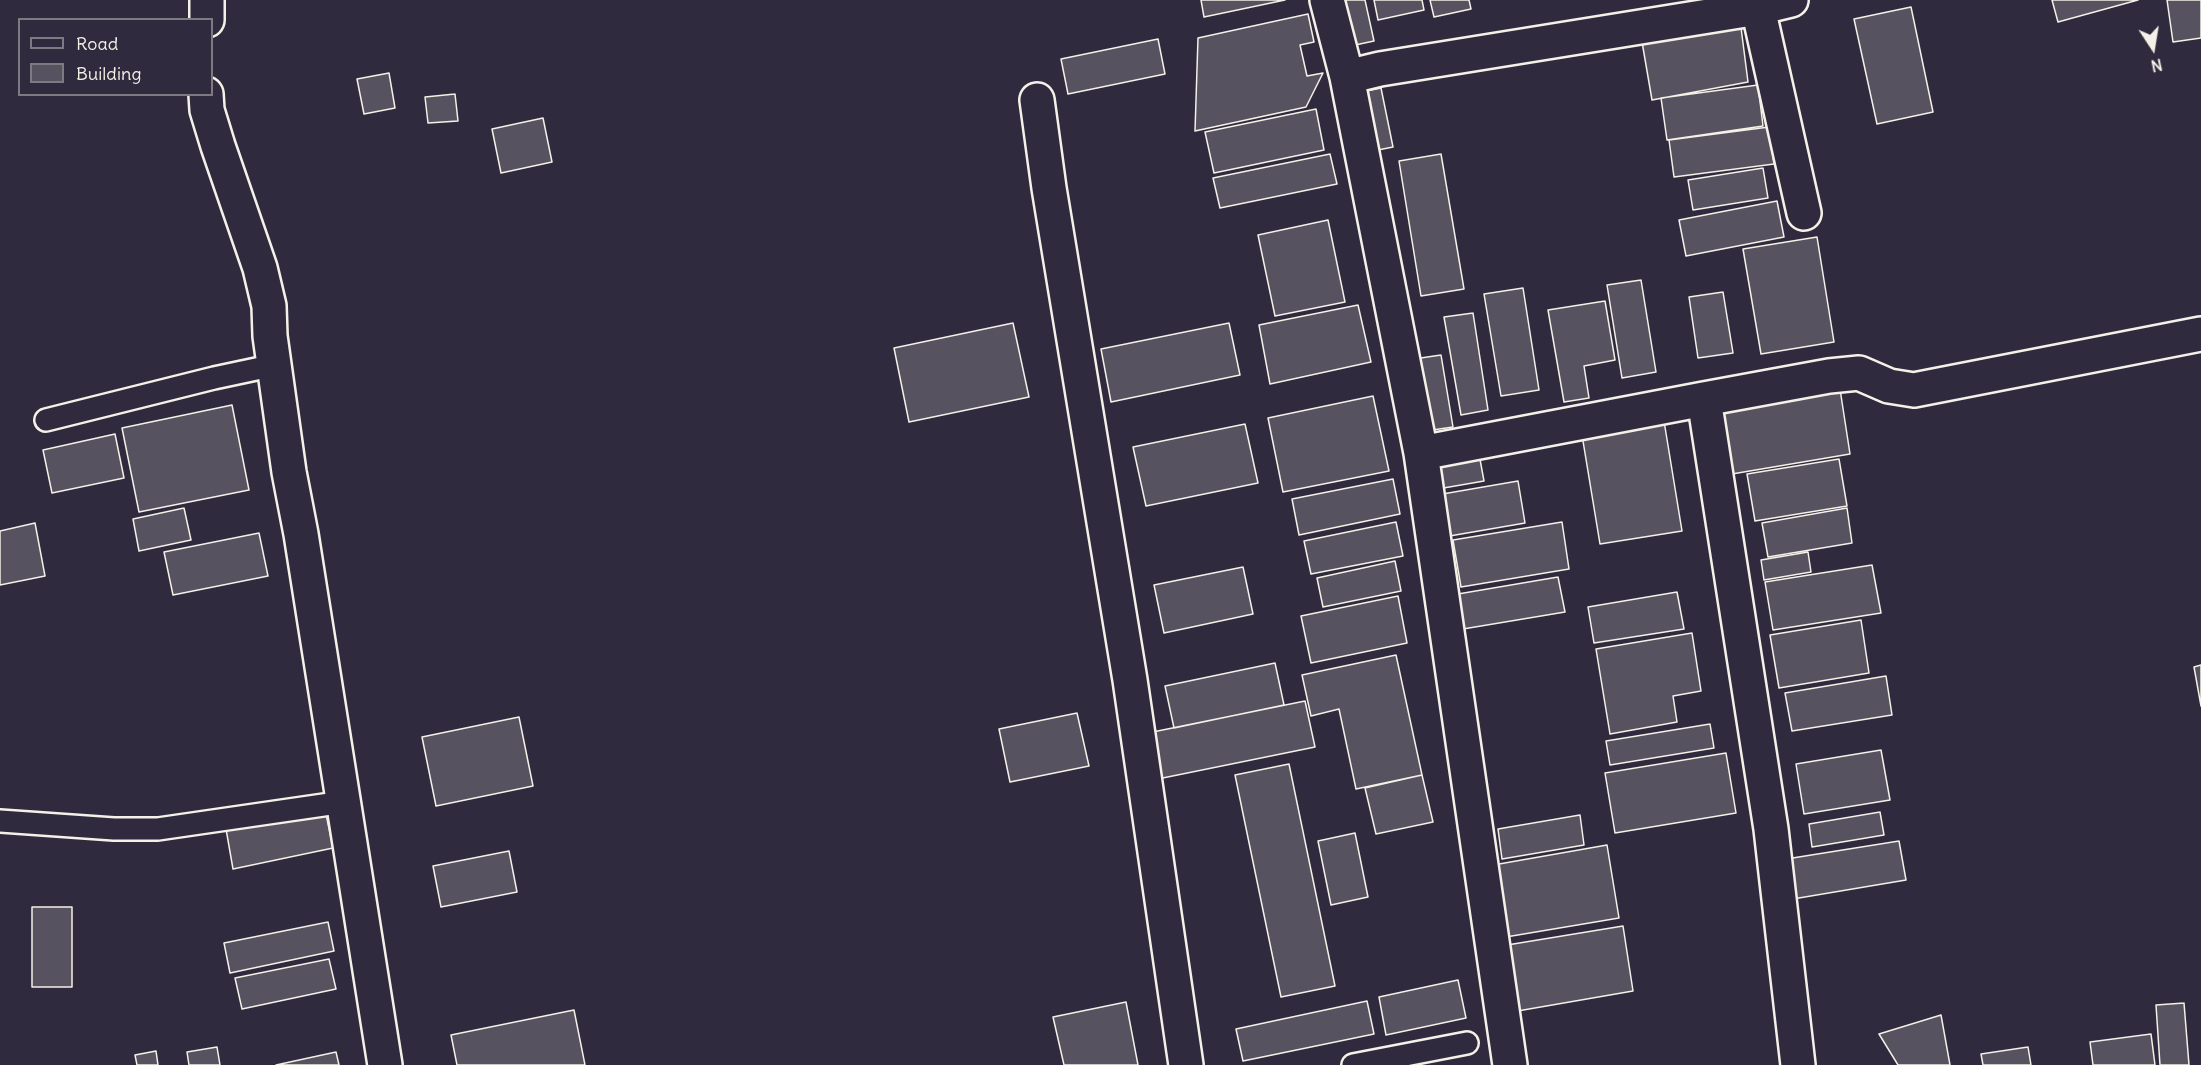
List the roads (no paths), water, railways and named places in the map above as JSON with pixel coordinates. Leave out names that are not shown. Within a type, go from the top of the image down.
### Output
[{"type":"street","points":[[207,0],[207,18]]},
{"type":"street","points":[[1327,0],[1347,77],[1422,453],[1510,1065]]},
{"type":"street","points":[[1347,77],[1380,69],[1758,8],[1791,0]]},
{"type":"street","points":[[1758,8],[1804,213]]},
{"type":"street","points":[[206,96],[207,110],[260,268],[268,306],[289,472],[301,534],[385,1065]]},
{"type":"street","points":[[1037,100],[1048,188],[1130,680],[1186,1065]]},
{"type":"street","points":[[1422,453],[1829,376],[1859,373],[1889,386],[1914,390],[2201,334]]},
{"type":"street","points":[[1704,399],[1771,830],[1798,1065]]},
{"type":"lane","points":[[46,420],[275,365]]},
{"type":"lane","points":[[0,821],[114,829],[158,829],[344,802]]},
{"type":"lane","points":[[1353,1065],[1467,1043]]}]
